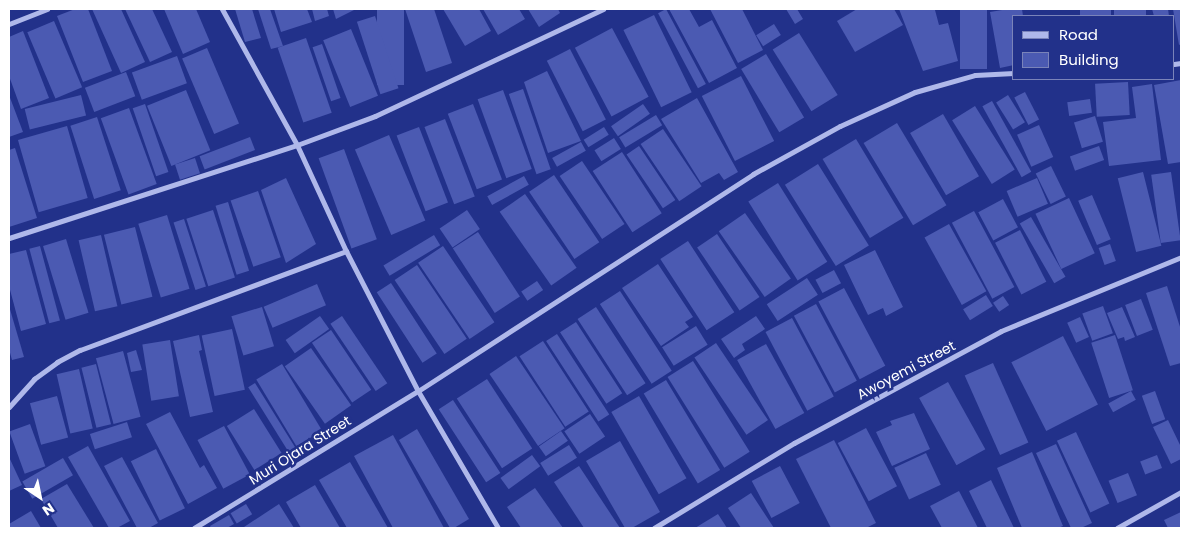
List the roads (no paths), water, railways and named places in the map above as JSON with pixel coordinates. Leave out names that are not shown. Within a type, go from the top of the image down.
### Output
[{"type":"street","points":[[9,24],[47,9]]},
{"type":"street","points":[[222,9],[297,145],[346,251],[418,391],[498,528]]},
{"type":"street","points":[[9,238],[297,145],[375,116],[602,9]]},
{"type":"street","name":"Muri Ojara Street","points":[[194,528],[418,391],[753,174],[840,126],[916,92],[975,75],[1012,73]]},
{"type":"street","points":[[9,407],[34,379],[57,362],[80,350],[346,251]]},
{"type":"street","name":"Awoyemi Street","points":[[654,528],[794,443],[1001,331],[1181,256]]},
{"type":"street","points":[[1117,528],[1181,492]]}]
